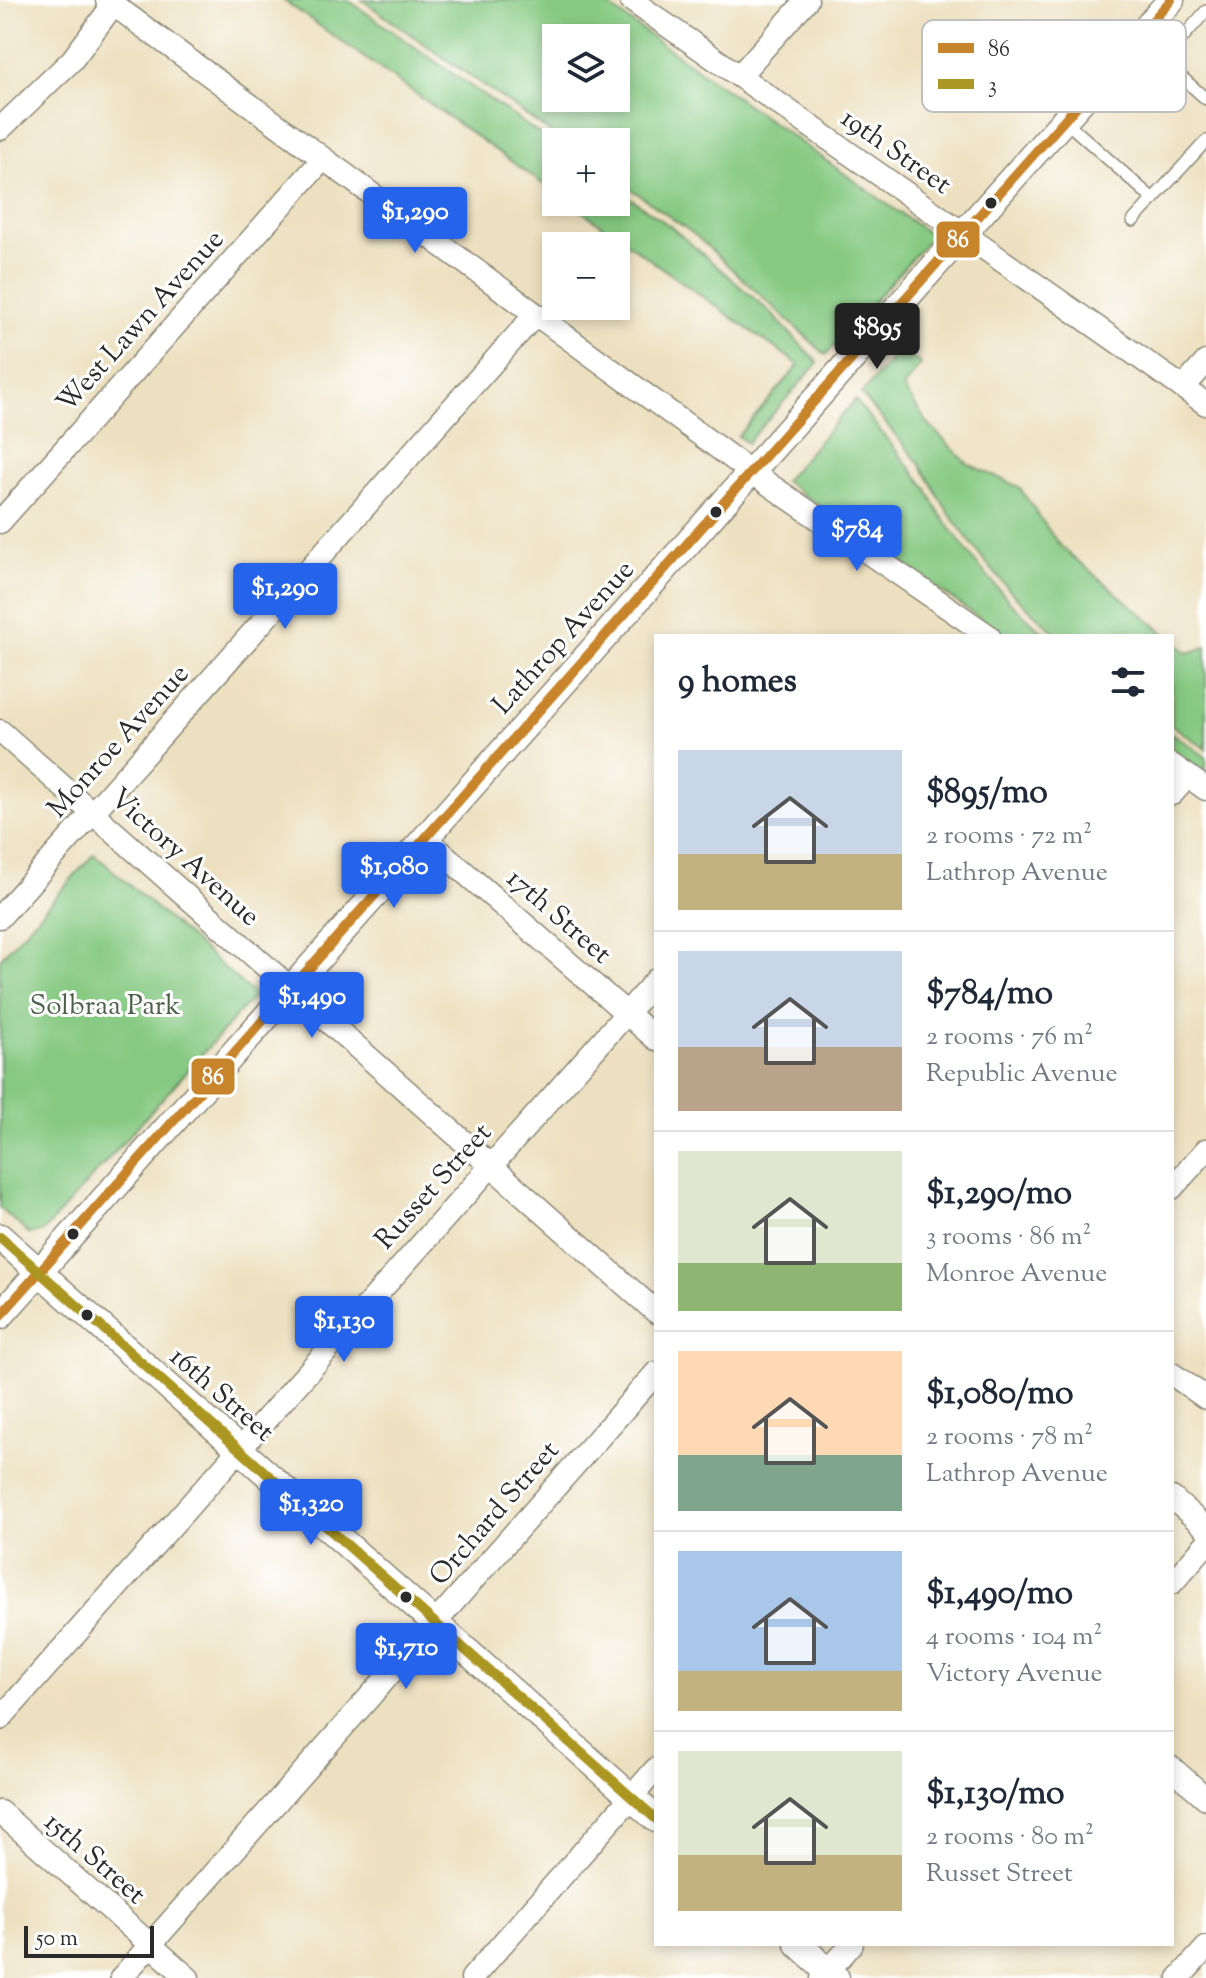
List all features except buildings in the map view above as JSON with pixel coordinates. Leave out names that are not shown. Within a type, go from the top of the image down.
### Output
[{"type":"street","name":"19th Street","points":[[631,0],[1206,404]]},
{"type":"street","points":[[739,76],[807,0]]},
{"type":"street","name":"Lathrop Avenue","points":[[1154,20],[1171,0]]},
{"type":"street","points":[[0,129],[72,60],[110,2],[535,315],[974,632]]},
{"type":"street","name":"Lathrop Avenue","points":[[0,1316],[1071,112]]},
{"type":"street","name":"West Lawn Avenue","points":[[0,522],[323,159]]},
{"type":"street","name":"Monroe Avenue","points":[[0,917],[535,315]]},
{"type":"street","points":[[1183,388],[1206,362]]},
{"type":"street","name":"Victory Avenue","points":[[0,731],[654,1310]]},
{"type":"street","points":[[1174,792],[1189,777]]},
{"type":"street","name":"17th Street","points":[[425,838],[654,1037]]},
{"type":"street","name":"Russet Street","points":[[0,1719],[654,982]]},
{"type":"street","points":[[627,1013],[654,1030]]},
{"type":"street","points":[[1174,1186],[1206,1150]]},
{"type":"street","name":"16th Street","points":[[0,1237],[654,1817]]},
{"type":"street","name":"Orchard Street","points":[[121,1978],[654,1375]]},
{"type":"street","points":[[1174,1375],[1206,1398]]},
{"type":"street","points":[[1174,1500],[1206,1528]]},
{"type":"street","points":[[1174,1581],[1206,1544]]},
{"type":"street","points":[[1174,1770],[1206,1798]]},
{"type":"street","points":[[472,1978],[654,1771]]},
{"type":"street","name":"15th Street","points":[[0,1812],[188,1978]]},
{"type":"street","points":[[800,1946],[829,1976],[851,1946]]},
{"type":"street","points":[[1179,1978],[1206,1948]]},
{"type":"lane","points":[[1186,33],[1206,9],[1198,0]]},
{"type":"lane","points":[[1186,81],[1206,99]]},
{"type":"lane","points":[[1064,120],[1153,199]]},
{"type":"lane","points":[[1133,221],[1206,141]]},
{"type":"green space","points":[[283,0],[348,0],[542,136],[542,183]]},
{"type":"green space","points":[[362,0],[600,0],[932,236],[826,355],[695,235],[630,188],[630,128],[544,128]]},
{"type":"green space","points":[[630,198],[670,226],[770,312],[818,363],[747,443],[738,436],[799,365],[630,245],[630,232],[611,232],[589,216],[630,216]]},
{"type":"green space","points":[[900,349],[921,364],[903,388],[930,426],[968,464],[1019,487],[1059,545],[1166,634],[1057,634],[1012,593],[984,560],[950,515],[919,463],[861,394]]},
{"type":"green space","points":[[855,400],[926,487],[938,511],[975,562],[1010,602],[1045,634],[1002,634],[784,481]]},
{"type":"green space","points":[[1174,642],[1188,653],[1206,647],[1206,749],[1174,726]]},
{"type":"green space","points":[[1174,734],[1206,757],[1206,778],[1174,755]]},
{"type":"green space","name":"Solbraa Park","points":[[94,854],[255,995],[43,1232],[29,1234],[0,1208],[0,959]]},
{"type":"transit line","name":"86","points":[[1153,20],[1171,0]]},
{"type":"transit line","name":"86","points":[[0,1316],[1071,112]]},
{"type":"transit line","name":"3","points":[[0,1237],[654,1817]]}]
